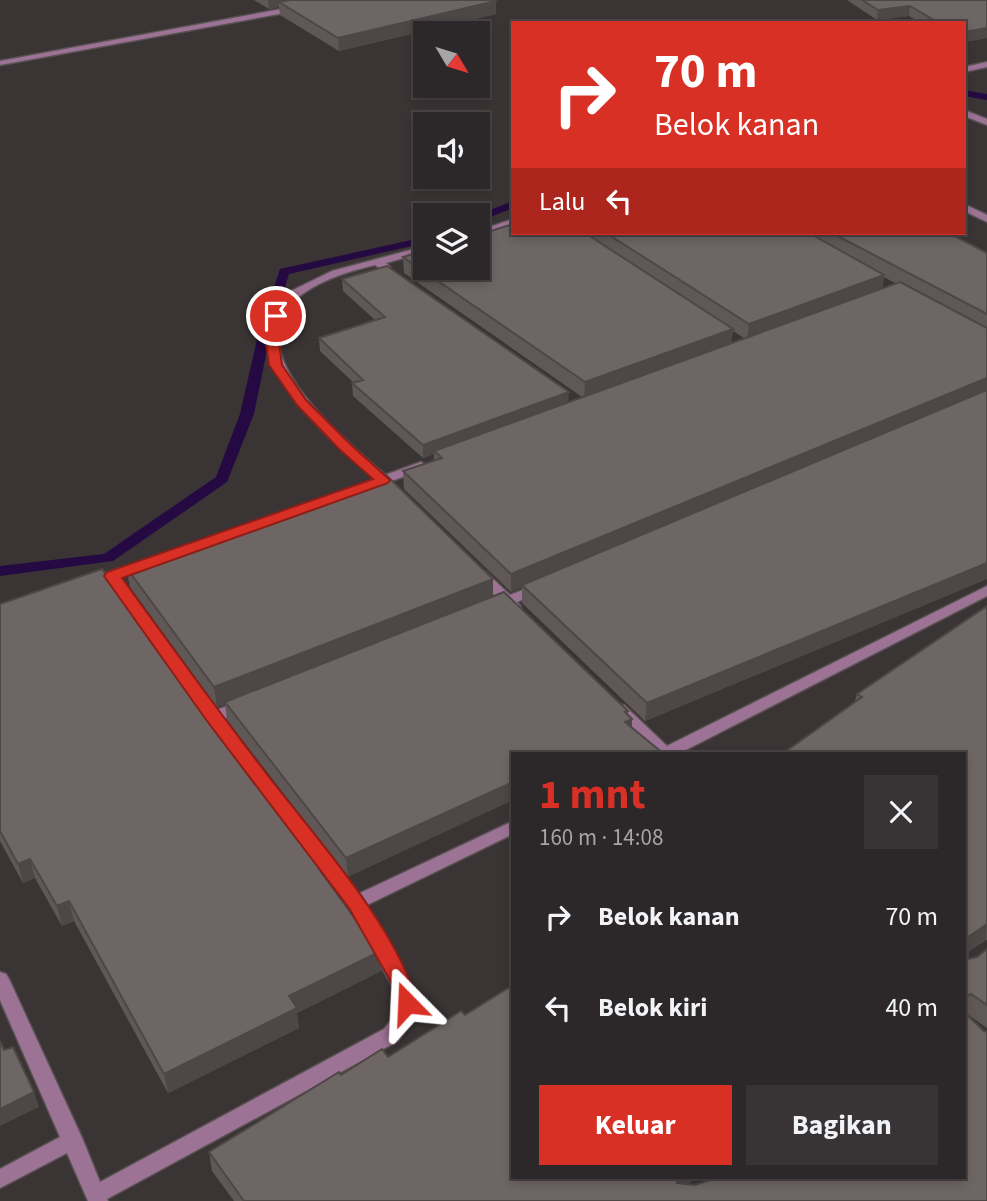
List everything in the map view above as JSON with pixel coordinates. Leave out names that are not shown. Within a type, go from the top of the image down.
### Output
[{"type":"street","points":[[0,63],[304,7]]},
{"type":"street","points":[[966,69],[987,64]]},
{"type":"street","points":[[966,114],[987,122]]},
{"type":"street","points":[[966,208],[987,219]]},
{"type":"street","points":[[490,230],[511,223]]},
{"type":"street","points":[[413,252],[334,273],[296,294],[276,316],[271,335],[276,365],[302,402],[382,484],[433,462]]},
{"type":"street","points":[[377,262],[399,277]]},
{"type":"street","points":[[87,584],[151,562]]},
{"type":"street","points":[[468,563],[528,620]]},
{"type":"street","points":[[0,979],[73,1140],[96,1198],[369,1047],[398,1027],[407,1013],[405,993],[355,903],[213,717],[112,576]]},
{"type":"street","points":[[482,611],[546,585]]},
{"type":"street","points":[[669,752],[987,590]]},
{"type":"street","points":[[606,697],[663,752]]},
{"type":"street","points":[[213,717],[252,702]]},
{"type":"street","points":[[355,903],[511,829]]},
{"type":"street","points":[[0,1179],[73,1140]]},
{"type":"building","points":[[862,0],[987,0],[987,28],[966,32],[966,21],[936,21],[910,6],[878,10]]},
{"type":"building","points":[[496,1],[338,38],[279,2]]},
{"type":"building","points":[[511,225],[511,235],[588,235],[733,329],[585,382],[436,280],[490,280],[490,231]]},
{"type":"building","points":[[609,235],[813,235],[884,275],[749,324]]},
{"type":"building","points":[[836,235],[953,235],[987,253],[987,314]]},
{"type":"building","points":[[413,254],[413,264],[403,257]]},
{"type":"building","points":[[387,266],[569,392],[423,445],[352,383],[363,380],[319,338],[385,317],[342,279]]},
{"type":"building","points":[[900,282],[987,328],[987,378],[511,574],[403,471],[442,458],[434,451]]},
{"type":"building","points":[[987,390],[987,563],[647,703],[522,585]]},
{"type":"building","points":[[386,475],[493,579],[214,687],[126,567]]},
{"type":"building","points":[[102,569],[107,575],[110,574],[203,703],[327,866],[319,869],[379,952],[289,996],[297,1008],[164,1074],[69,901],[57,906],[30,859],[18,864],[0,831],[0,604]]},
{"type":"building","points":[[504,592],[628,711],[625,712],[632,719],[625,722],[662,752],[511,752],[511,783],[346,858],[225,702]]},
{"type":"building","points":[[987,606],[987,924],[968,937],[968,959],[977,957],[987,949],[987,1005],[971,994],[967,996],[967,1015],[987,1032],[987,1201],[244,1201],[209,1152],[339,1072],[341,1075],[382,1049],[388,1057],[461,1011],[465,1015],[511,986],[511,1179],[679,1179],[677,1183],[695,1185],[713,1179],[966,1179],[966,752],[785,752],[862,697],[857,694]]},
{"type":"building","points":[[0,1041],[4,1050],[13,1047],[34,1092],[0,1109]]},
{"type":"waterway","points":[[966,93],[987,97]]},
{"type":"waterway","points":[[490,214],[511,205]]},
{"type":"waterway","points":[[0,571],[108,558],[222,479],[247,414],[264,335],[284,272],[413,243]]},
{"type":"route","points":[[276,316],[271,335],[276,365],[302,402],[344,446],[383,480],[112,576],[213,717],[355,903],[401,981],[407,1003]]}]
